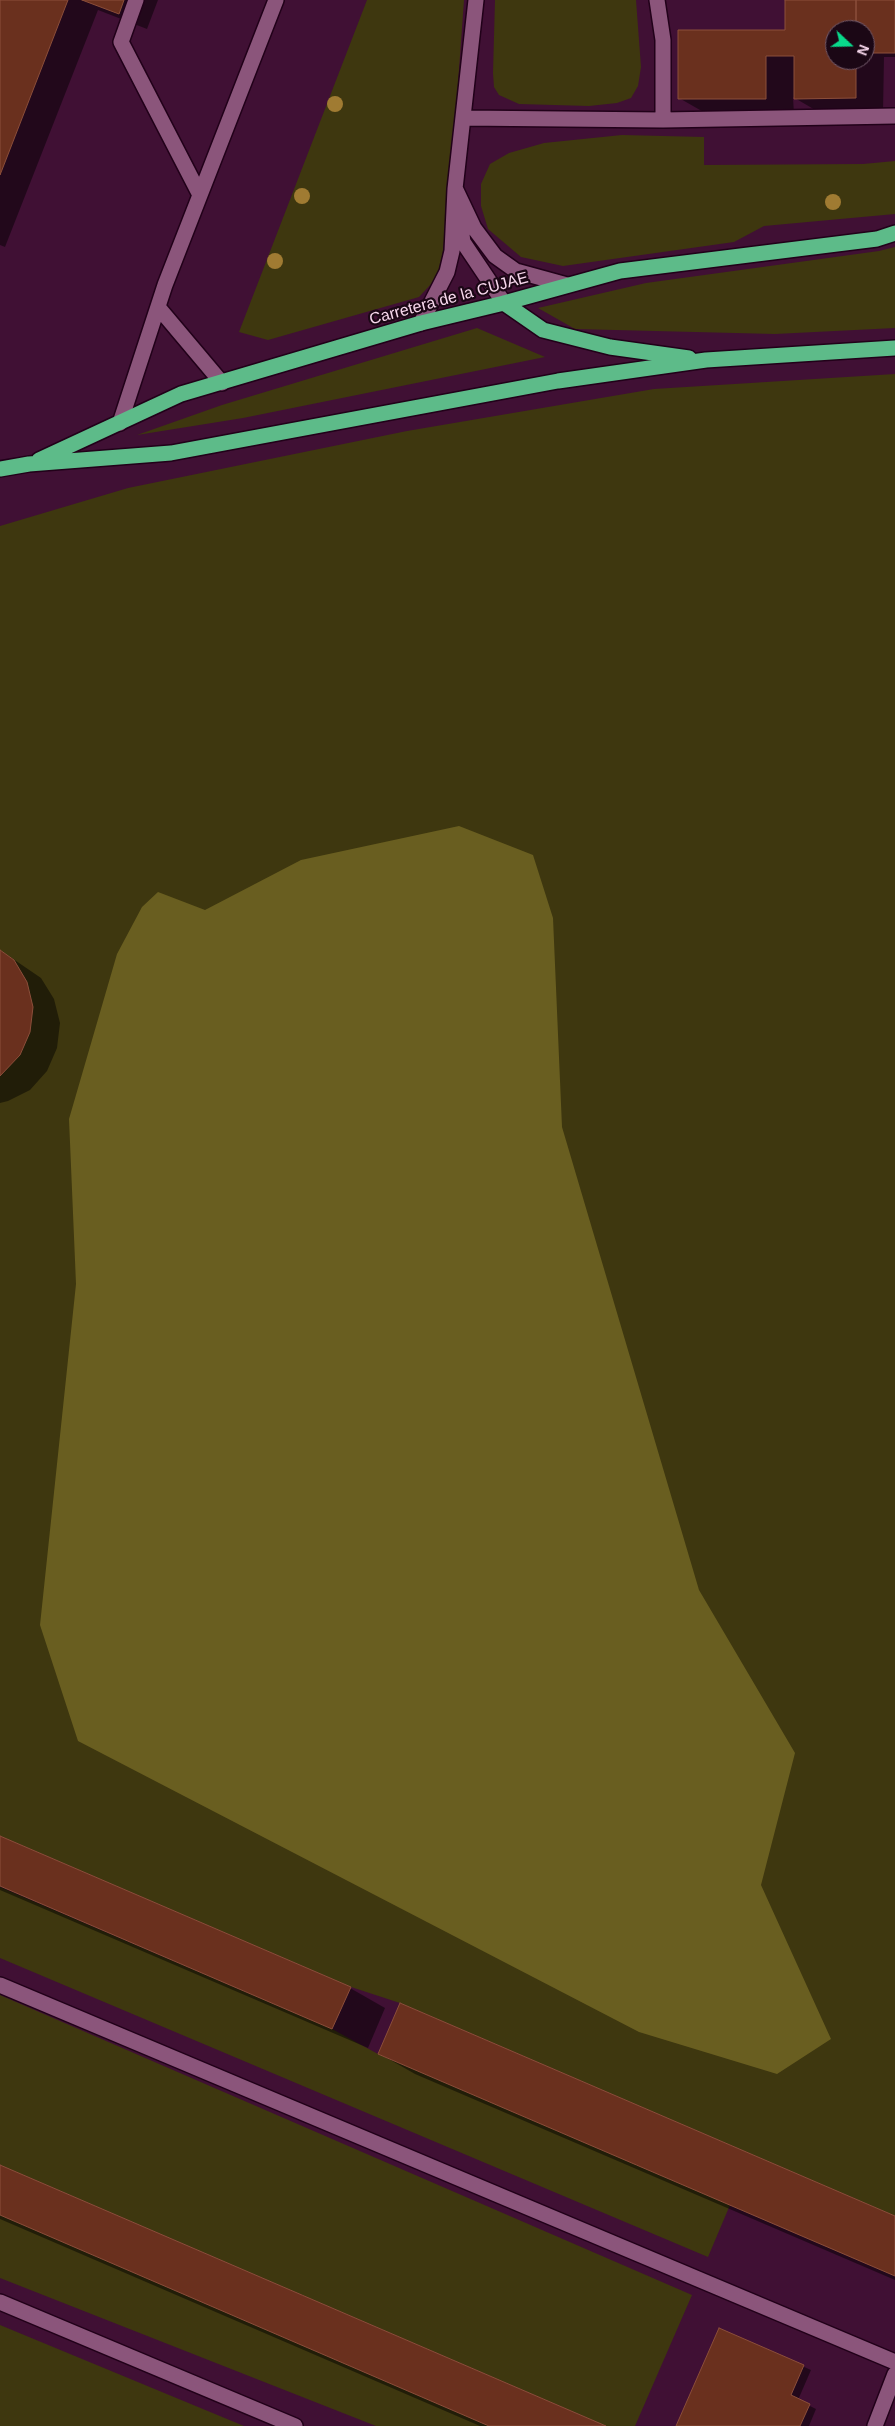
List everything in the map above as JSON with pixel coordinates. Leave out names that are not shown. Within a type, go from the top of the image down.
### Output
[{"type":"highway","name":"Carretera de la CUJAE","points":[[29,464],[181,394],[421,323],[504,303],[620,271],[877,239],[895,233]]},
{"type":"highway","points":[[504,303],[543,330],[610,347],[706,360]]},
{"type":"highway","name":"Carretera de la CUJAE","points":[[0,469],[29,464],[171,453],[558,382],[706,360],[895,348]]},
{"type":"lane","points":[[136,0],[121,42],[200,195]]},
{"type":"lane","points":[[120,423],[158,307],[276,0]]},
{"type":"lane","points":[[421,323],[447,272],[452,250],[455,189],[476,0]]},
{"type":"lane","points":[[657,0],[663,40],[664,120]]},
{"type":"lane","points":[[463,118],[664,120],[895,116]]},
{"type":"lane","points":[[455,189],[474,228],[495,256],[516,271],[567,285]]},
{"type":"lane","points":[[455,189],[463,242],[504,303]]},
{"type":"lane","points":[[158,307],[222,383]]},
{"type":"lane","points":[[0,1985],[895,2362]]},
{"type":"lane","points":[[0,2302],[295,2426]]},
{"type":"lane","points":[[875,2426],[895,2374]]},
{"type":"shaded area","points":[[367,0],[464,0],[452,167],[441,269],[432,283],[419,297],[268,340],[239,332]]},
{"type":"shaded area","points":[[495,0],[636,0],[641,67],[638,86],[631,98],[617,103],[589,106],[519,104],[499,95],[494,87],[493,73]]},
{"type":"shaded area","points":[[622,135],[704,137],[704,165],[863,164],[895,161],[895,214],[764,226],[734,242],[563,266],[521,257],[488,229],[481,206],[481,184],[490,164],[509,153],[544,143]]},
{"type":"shaded area","points":[[895,247],[895,328],[775,334],[575,329],[538,308],[646,283],[879,251]]},
{"type":"shaded area","points":[[477,328],[545,357],[243,418],[137,435],[222,405]]},
{"type":"shaded area","points":[[895,374],[895,2216],[400,2003],[351,1987],[0,1836],[0,526],[128,488],[407,431],[654,389]]},
{"type":"shaded area","points":[[459,826],[533,855],[553,918],[562,1127],[699,1590],[795,1753],[761,1885],[831,2039],[777,2074],[639,2032],[78,1741],[40,1625],[76,1284],[69,1119],[117,954],[142,907],[158,892],[205,910],[301,860]]},
{"type":"shaded area","points":[[0,1887],[332,2029],[378,2054],[730,2205],[708,2257],[0,1958]]},
{"type":"shaded area","points":[[0,1995],[692,2295],[635,2426],[606,2426],[0,2165]]},
{"type":"shaded area","points":[[0,2215],[489,2426],[376,2426],[0,2278]]},
{"type":"shaded area","points":[[0,2325],[244,2426],[0,2426]]},
{"type":"building","points":[[0,0],[68,0],[0,175]]},
{"type":"building","points":[[82,0],[124,0],[119,14]]},
{"type":"building","points":[[785,0],[856,0],[856,20],[825,20],[825,70],[856,70],[856,98],[794,99],[794,56],[766,56],[766,99],[678,99],[678,30],[785,30]]},
{"type":"building","points":[[856,0],[895,0],[895,53],[875,53],[875,20],[856,20]]},
{"type":"building","points":[[0,950],[14,960],[27,982],[33,1007],[30,1032],[20,1055],[0,1076]]},
{"type":"building","points":[[0,1836],[351,1987],[332,2029],[0,1886]]},
{"type":"building","points":[[400,2003],[895,2216],[895,2276],[378,2054]]},
{"type":"building","points":[[0,2165],[606,2426],[489,2426],[0,2215]]},
{"type":"building","points":[[719,2328],[804,2365],[791,2395],[810,2404],[800,2426],[676,2426]]}]
